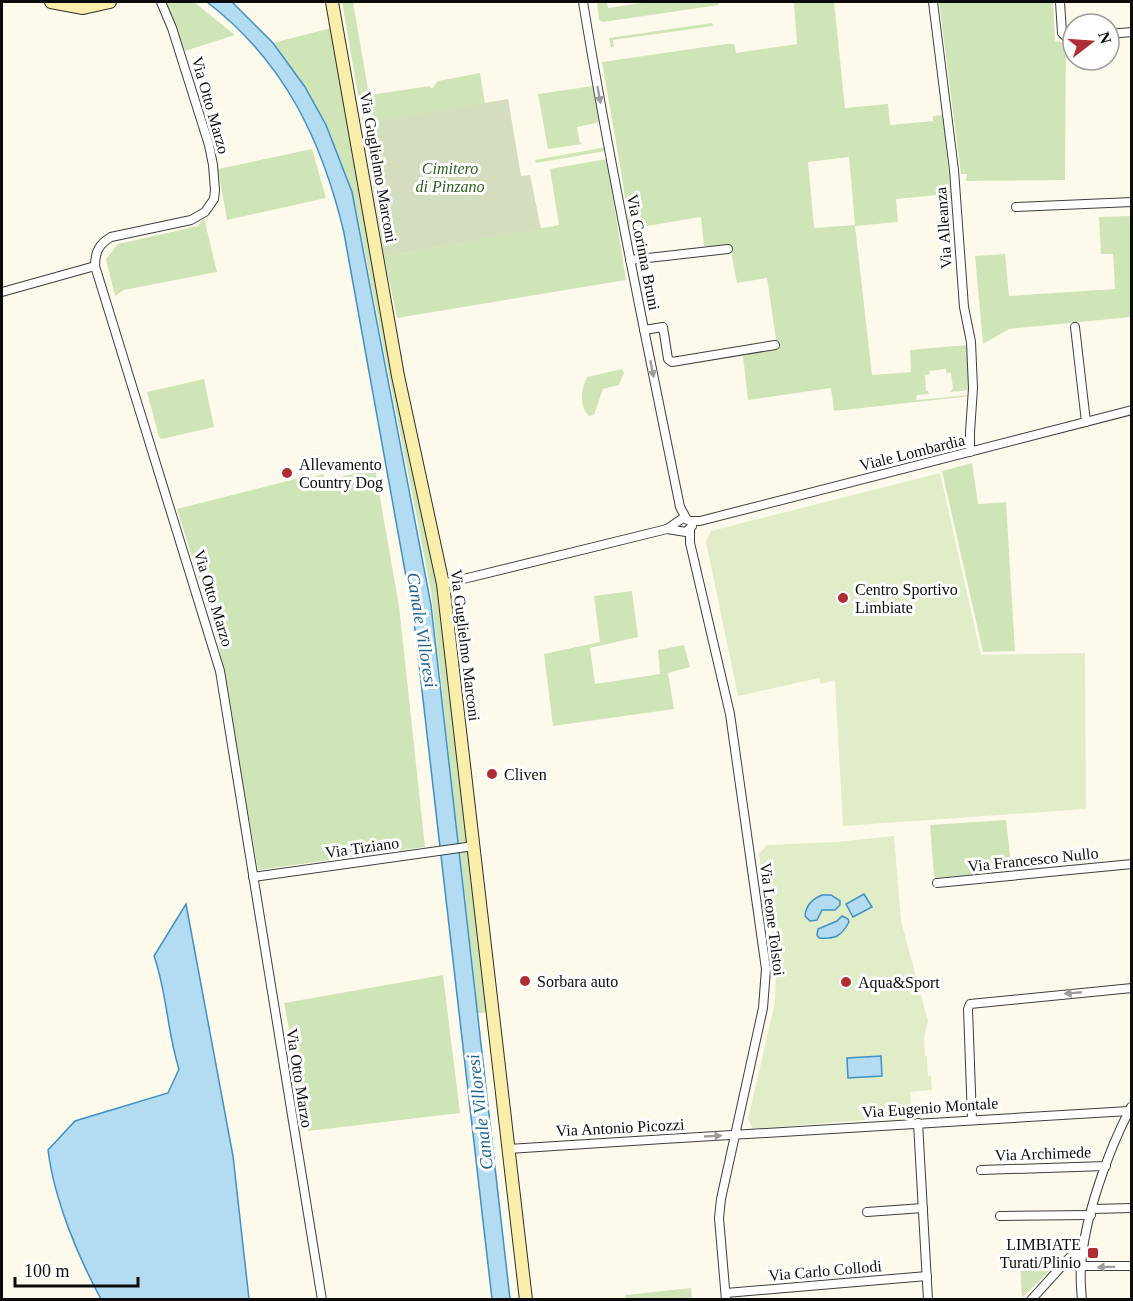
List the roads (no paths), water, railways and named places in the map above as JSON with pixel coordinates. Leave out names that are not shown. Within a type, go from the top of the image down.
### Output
[{"type":"street","points":[[51,2],[83,8],[110,2]]},
{"type":"street","name":"Via Otto Marzo","points":[[161,2],[172,28],[209,145],[213,165],[214,199],[205,212],[191,220],[111,237],[98,248],[94,266],[217,659],[322,1299]]},
{"type":"street","name":"Via Guglielmo Marconi","points":[[332,2],[397,367],[443,584],[469,847],[526,1299]]},
{"type":"street","name":"Via Corinna Bruni","points":[[584,2],[630,260],[685,525]]},
{"type":"street","name":"Via Alleanza","points":[[933,2],[954,170],[964,307],[971,342],[973,388],[970,452]]},
{"type":"street","points":[[1016,207],[1131,202]]},
{"type":"street","points":[[630,260],[728,249]]},
{"type":"street","points":[[2,292],[94,266]]},
{"type":"street","points":[[644,330],[663,327],[668,359],[672,362],[775,345]]},
{"type":"street","points":[[1075,327],[1086,422]]},
{"type":"street","name":"Viale Lombardia","points":[[685,525],[1131,410]]},
{"type":"street","points":[[443,584],[685,525]]},
{"type":"street","name":"Via Leone Tolstoi","points":[[685,525],[730,714],[766,969],[763,1008],[724,1179],[719,1218],[726,1296]]},
{"type":"street","name":"Via Tiziano","points":[[253,877],[469,847]]},
{"type":"street","name":"Via Francesco Nullo","points":[[937,883],[1131,864]]},
{"type":"street","points":[[972,1119],[968,1010],[970,1004],[1131,988]]},
{"type":"street","points":[[1082,1299],[1081,1267],[1092,1212],[1106,1166],[1129,1114]]},
{"type":"street","name":"Via Eugenio Montale","points":[[734,1135],[972,1119],[1129,1114]]},
{"type":"street","points":[[918,1123],[928,1299]]},
{"type":"street","name":"Via Antonio Picozzi","points":[[508,1149],[734,1135]]},
{"type":"street","name":"Via Archimede","points":[[981,1170],[1106,1166]]},
{"type":"street","points":[[867,1212],[923,1208]]},
{"type":"street","points":[[1000,1216],[1131,1208]]},
{"type":"street","points":[[1031,1299],[1073,1255],[1083,1254]]},
{"type":"street","points":[[1062,1266],[1131,1266]]},
{"type":"street","name":"Via Carlo Collodi","points":[[726,1296],[927,1276]]},
{"type":"water","name":"Canale Villoresi","points":[[207,2],[232,2],[273,43],[305,87],[326,125],[352,192],[431,605],[510,1299],[492,1299],[414,621],[344,233],[324,166],[296,105],[258,50]]},
{"type":"water","points":[[864,894],[872,907],[853,917],[846,904]]},
{"type":"water","points":[[822,895],[831,895],[840,901],[840,905],[835,910],[822,910],[817,920],[810,921],[805,916],[808,906]]},
{"type":"water","points":[[186,904],[233,1156],[249,1299],[101,1299],[84,1265],[61,1208],[48,1150],[75,1121],[168,1093],[179,1069],[154,956]]},
{"type":"water","points":[[842,916],[849,922],[840,934],[829,938],[819,938],[818,929],[837,921]]},
{"type":"water","points":[[881,1056],[882,1076],[848,1078],[847,1058]]},
{"type":"place","name":"Allevamento Country Dog","points":[[287,473]]},
{"type":"place","name":"Centro Sportivo Limbiate","points":[[843,598]]},
{"type":"place","name":"Cliven","points":[[492,774]]},
{"type":"place","name":"Sorbara auto","points":[[525,981]]},
{"type":"place","name":"Aqua&Sport","points":[[846,982]]},
{"type":"place","name":"LIMBIATE Turati/Plinio","points":[[1093,1253]]},
{"type":"park label","name":"Cimitero di Pinzano","points":[[450,177]]}]
